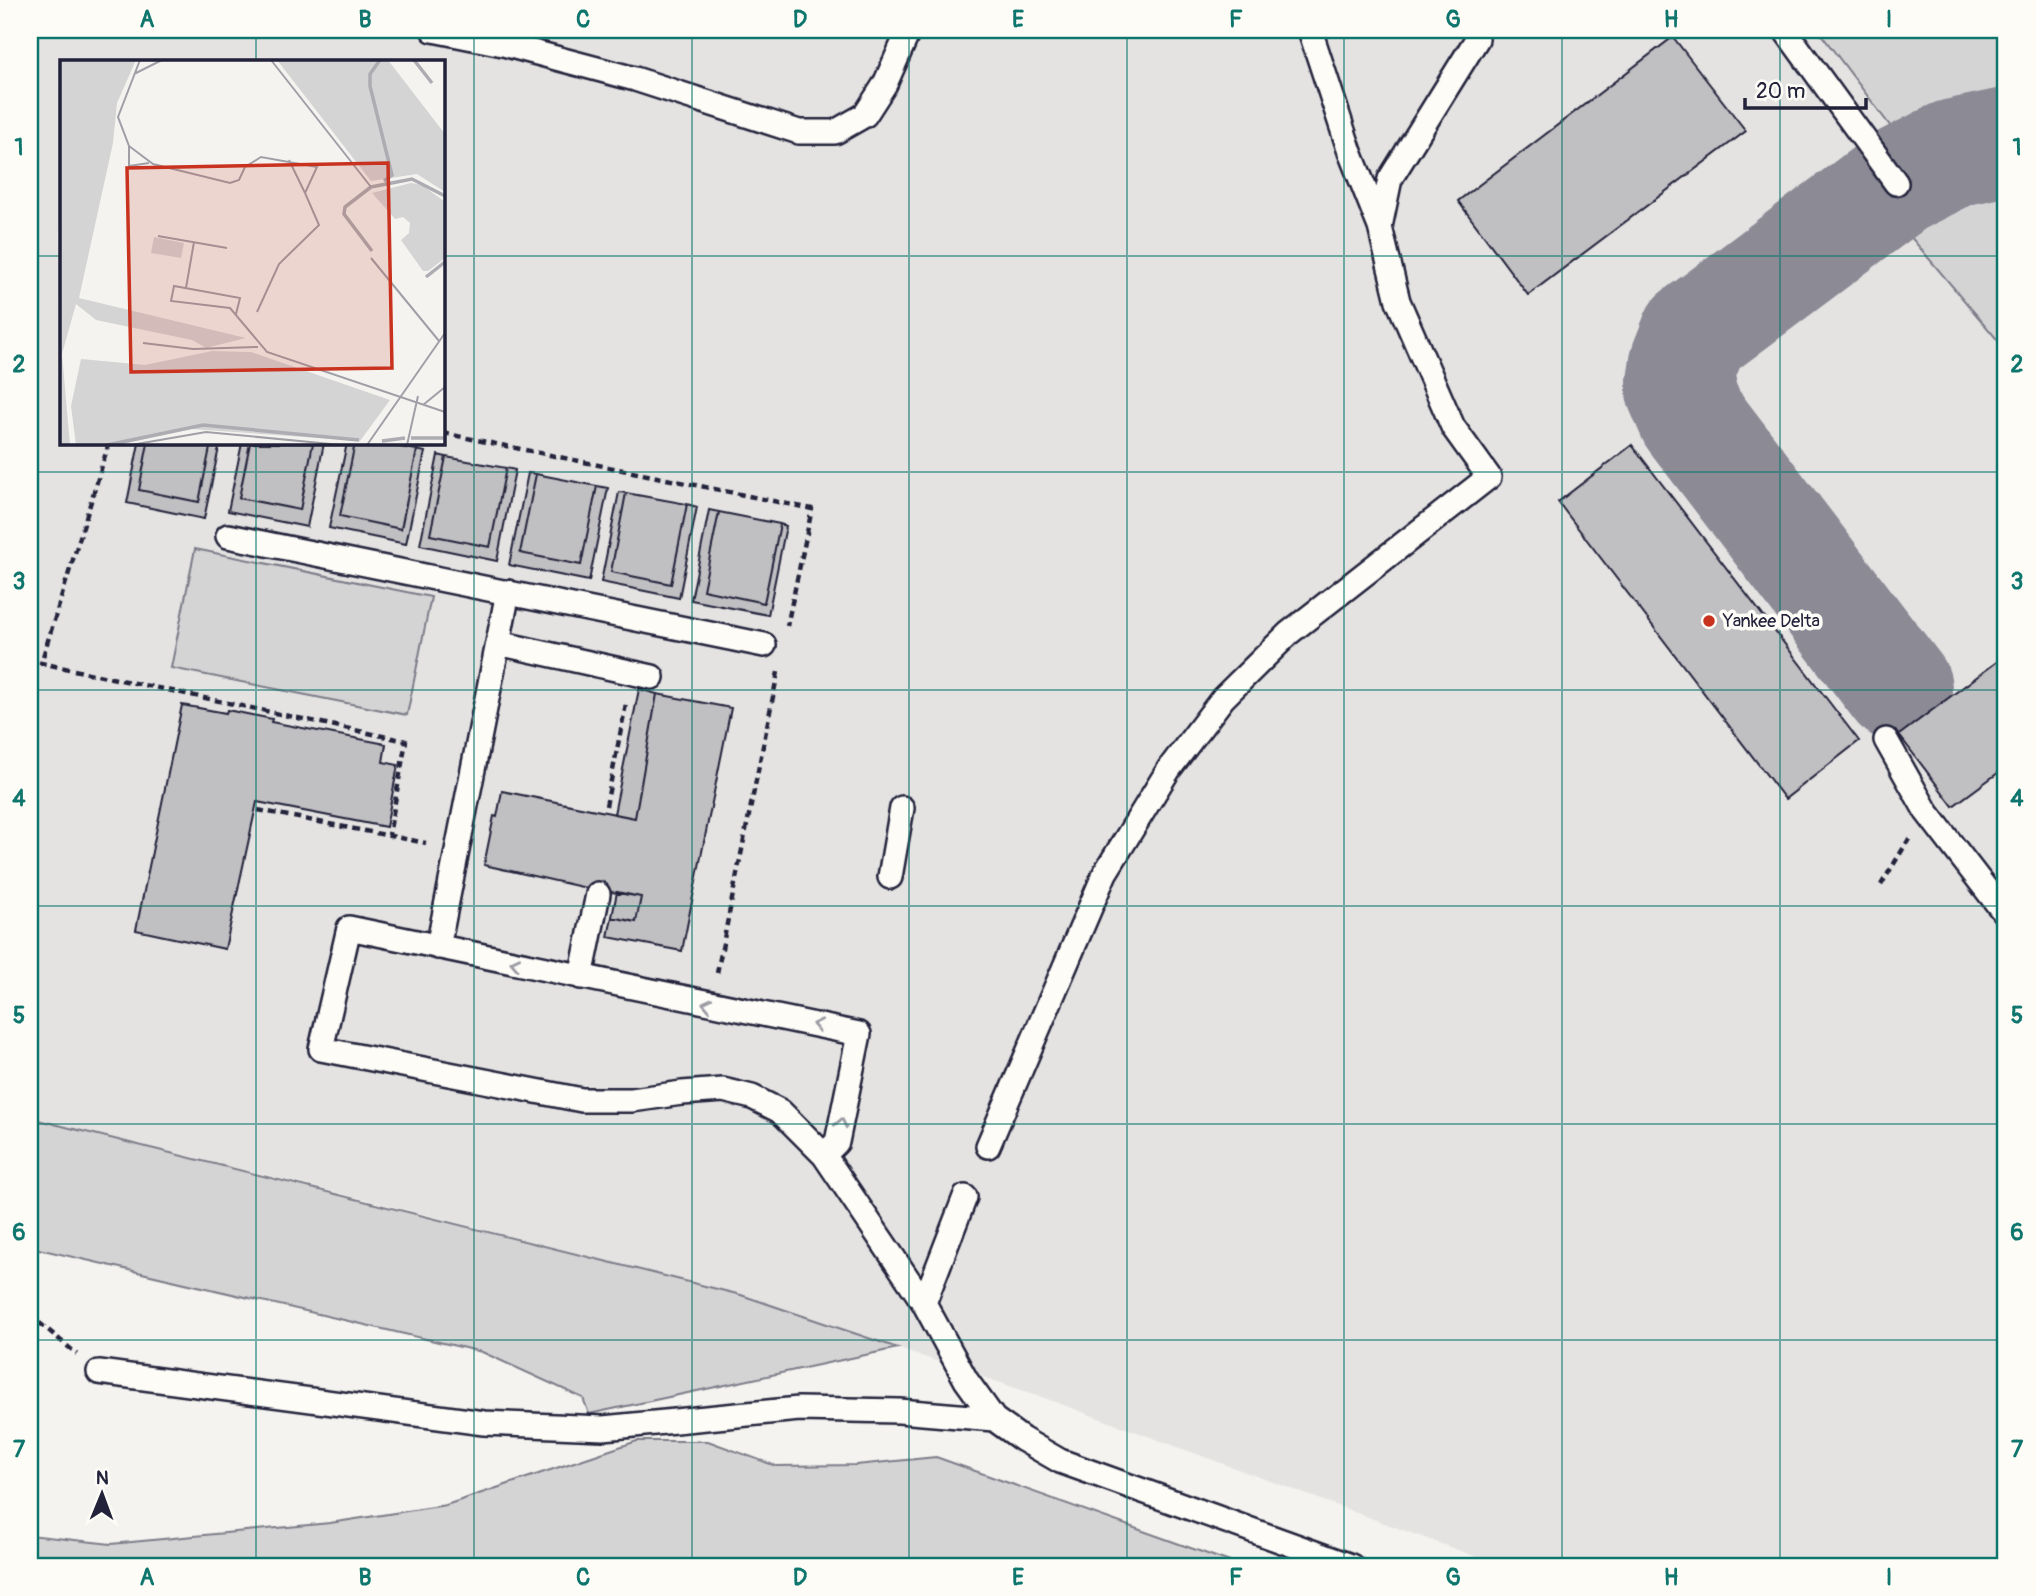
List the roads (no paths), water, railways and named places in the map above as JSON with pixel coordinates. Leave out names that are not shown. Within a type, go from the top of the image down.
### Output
[{"type":"lane","points":[[433,30],[503,44],[635,79],[799,132],[835,132],[865,115],[885,84],[909,30]]},
{"type":"lane","points":[[988,1146],[1105,873],[1169,769],[1223,698],[1289,632],[1489,477],[1453,427],[1398,301],[1380,227],[1350,152],[1310,30]]},
{"type":"lane","points":[[1380,227],[1390,180],[1477,39],[1477,30]]},
{"type":"lane","points":[[1785,30],[1896,183]]},
{"type":"lane","points":[[228,536],[764,645]]},
{"type":"lane","points":[[438,947],[508,592]]},
{"type":"lane","points":[[498,643],[642,675]]},
{"type":"lane","points":[[1886,740],[1926,811],[2006,915]]},
{"type":"lane","points":[[890,877],[902,808]]},
{"type":"lane","points":[[581,977],[598,894]]},
{"type":"lane","points":[[824,1155],[837,1142],[859,1034],[349,928],[321,1049],[582,1100],[632,1100],[723,1090],[752,1097],[780,1111],[824,1155],[924,1303],[967,1380],[993,1419],[1060,1461],[1351,1566]]},
{"type":"lane","points":[[924,1303],[965,1197]]},
{"type":"lane","points":[[99,1373],[484,1423],[603,1428],[799,1409],[899,1411],[993,1419]]},
{"type":"place","name":"Yankee Delta","points":[[1709,621]]}]
